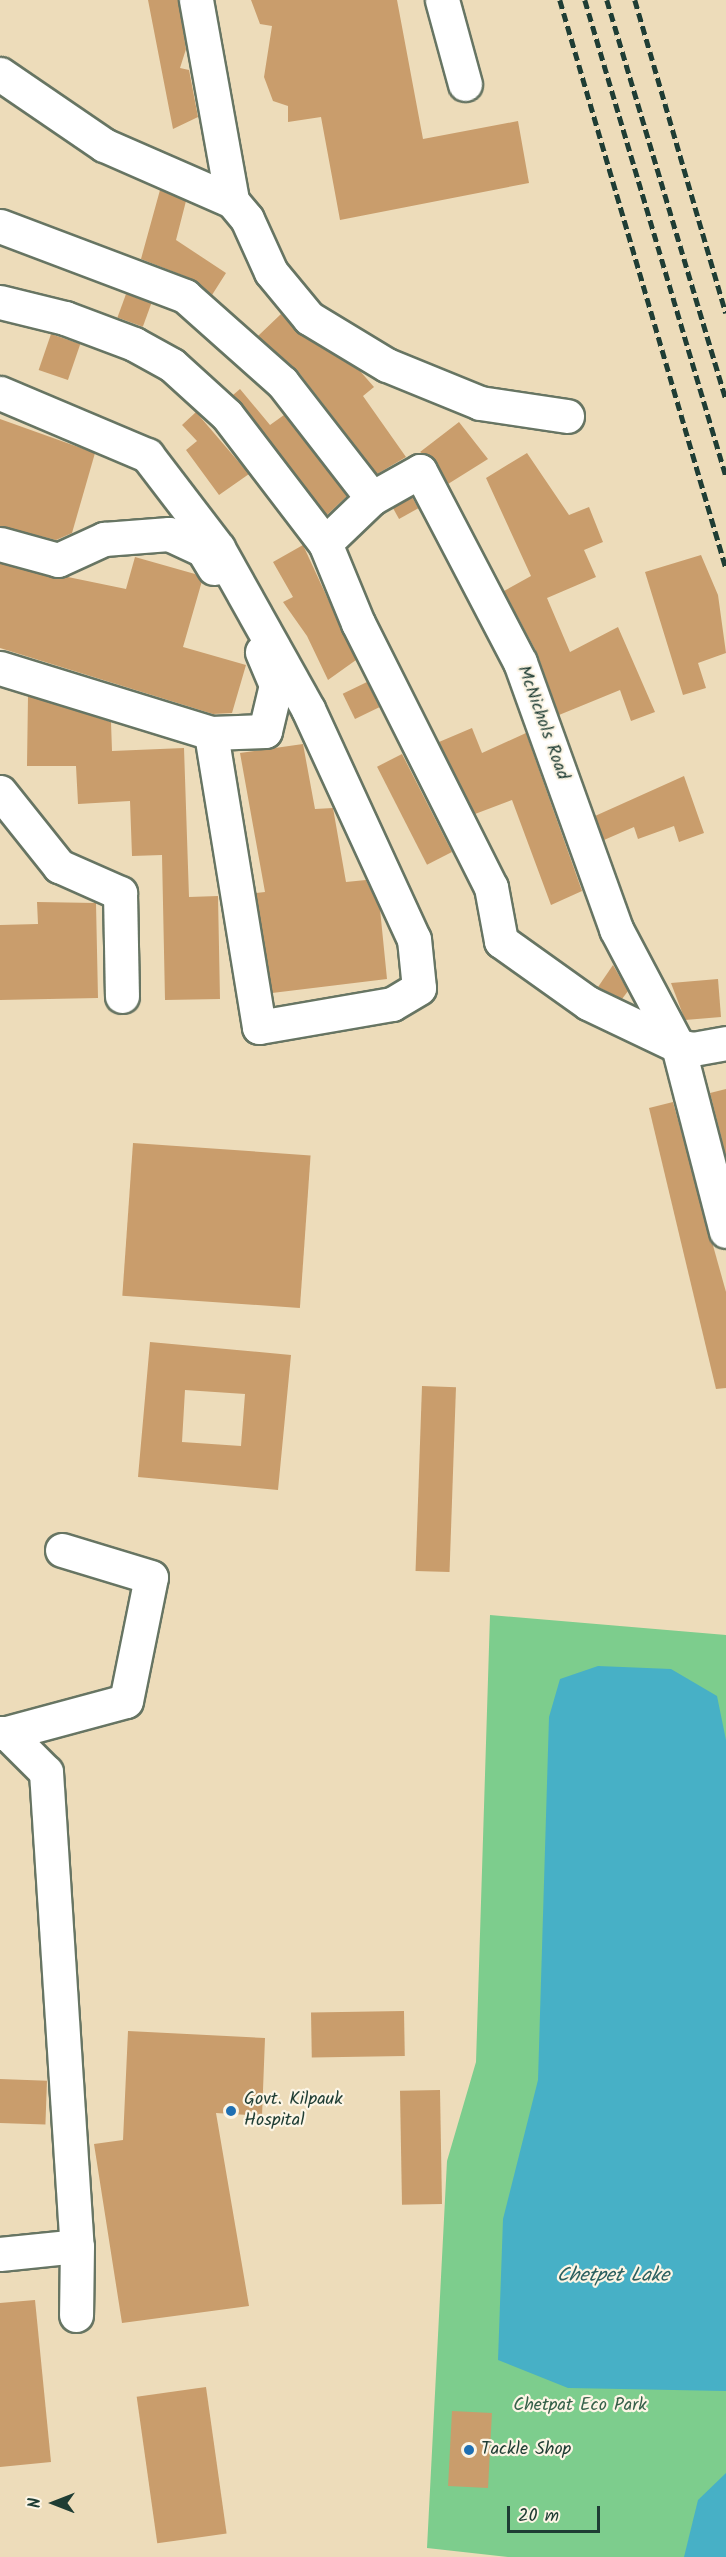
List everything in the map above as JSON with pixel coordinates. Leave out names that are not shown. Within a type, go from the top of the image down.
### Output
[{"type":"street","points":[[196,0],[232,201]]},
{"type":"street","points":[[442,0],[465,84]]},
{"type":"street","points":[[0,74],[104,145],[232,201],[247,219],[271,273],[309,318],[387,365],[480,403],[567,416]]},
{"type":"street","points":[[0,226],[185,296],[282,382],[372,498]]},
{"type":"street","points":[[0,302],[65,318],[172,365],[227,415],[325,543],[446,804],[491,886],[501,941],[588,1003],[678,1046],[693,1049],[726,1043]]},
{"type":"street","points":[[0,393],[147,455],[218,548],[308,709],[414,939],[418,988],[392,1004],[259,1027],[211,733]]},
{"type":"street","name":"McNichols Road","points":[[325,543],[372,498],[420,471],[520,662],[616,929],[678,1046]]},
{"type":"street","points":[[0,544],[58,560],[104,539],[169,534],[202,550],[255,634],[276,685],[265,731],[211,733],[0,668]]},
{"type":"street","points":[[0,792],[59,866],[120,893],[122,996]]},
{"type":"street","points":[[678,1046],[726,1232]]},
{"type":"street","points":[[4,1733],[126,1701],[151,1577],[62,1550]]},
{"type":"street","points":[[4,1733],[46,1772],[77,2246],[76,2315]]},
{"type":"street","points":[[0,2254],[77,2246]]},
{"type":"green space","name":"Chetpat Eco Park","points":[[490,1615],[726,1635],[726,2557],[508,2557],[427,2548],[447,2161],[476,2062]]},
{"type":"water","name":"Chetpet Lake","points":[[598,1666],[671,1669],[717,1696],[726,1740],[726,2391],[568,2388],[498,2360],[503,2219],[538,2080],[549,1717],[560,1679]]},
{"type":"water","points":[[726,2473],[726,2557],[684,2557],[698,2500]]},
{"type":"building","points":[[148,0],[178,0],[186,49],[180,68],[189,70],[198,117],[173,129]]},
{"type":"building","points":[[251,0],[397,0],[423,139],[518,121],[529,183],[340,220],[321,117],[288,122],[288,106],[273,101],[264,77],[272,26],[260,24]]},
{"type":"building","points":[[160,190],[186,201],[176,240],[226,273],[212,295],[192,279],[141,259]]},
{"type":"building","points":[[126,294],[151,303],[143,327],[117,317]]},
{"type":"building","points":[[281,314],[299,334],[360,371],[374,387],[363,396],[406,457],[377,474],[297,370],[258,336]]},
{"type":"building","points":[[51,334],[80,344],[68,380],[39,370]]},
{"type":"building","points":[[240,389],[270,425],[284,415],[347,496],[327,515],[233,395]]},
{"type":"building","points":[[196,412],[249,474],[219,495],[186,450],[197,441],[182,425]]},
{"type":"building","points":[[0,419],[95,453],[72,533],[56,540],[0,526]]},
{"type":"building","points":[[459,422],[488,459],[448,484],[436,462],[420,452]]},
{"type":"building","points":[[527,453],[569,515],[589,507],[603,542],[584,550],[596,577],[547,598],[570,652],[618,627],[655,712],[631,721],[620,690],[559,715],[537,653],[504,591],[531,576],[486,478]]},
{"type":"building","points":[[412,497],[418,508],[399,519],[393,508]]},
{"type":"building","points":[[303,545],[356,660],[328,680],[307,636],[283,602],[293,597],[273,562]]},
{"type":"building","points":[[701,555],[718,595],[726,653],[698,663],[706,688],[683,695],[645,572]]},
{"type":"building","points":[[135,557],[195,574],[202,581],[183,647],[246,665],[232,713],[213,714],[0,648],[0,563],[126,589]]},
{"type":"building","points":[[367,682],[379,707],[355,719],[343,694]]},
{"type":"building","points":[[28,696],[111,722],[112,751],[184,748],[189,897],[218,896],[220,999],[165,1000],[162,855],[132,856],[130,801],[78,804],[76,766],[27,766]]},
{"type":"building","points":[[472,728],[482,753],[526,733],[582,891],[551,905],[512,800],[475,814],[439,742]]},
{"type":"building","points":[[303,744],[315,809],[333,808],[346,882],[366,880],[380,909],[387,979],[272,993],[256,893],[265,892],[240,753]]},
{"type":"building","points":[[402,754],[452,852],[427,865],[377,767]]},
{"type":"building","points":[[684,776],[704,833],[679,842],[674,826],[638,839],[634,827],[604,840],[595,816]]},
{"type":"building","points":[[37,902],[96,903],[98,998],[0,1000],[0,925],[38,924]]},
{"type":"building","points":[[613,965],[628,991],[622,999],[598,987]]},
{"type":"building","points":[[718,979],[721,1017],[685,1020],[671,983]]},
{"type":"building","points":[[726,1089],[726,1156],[710,1093]]},
{"type":"building","points":[[673,1102],[726,1292],[726,1388],[716,1389],[649,1108]]},
{"type":"building","points":[[133,1143],[311,1155],[300,1308],[122,1296]]},
{"type":"building","points":[[150,1342],[291,1355],[278,1490],[138,1477]],"holes":[[[185,1390],[245,1394],[241,1446],[182,1442]]]},
{"type":"building","points":[[422,1386],[456,1387],[450,1572],[416,1571]]},
{"type":"building","points":[[404,2011],[405,2056],[312,2058],[311,2013]]},
{"type":"building","points":[[128,2031],[265,2038],[262,2116],[216,2113],[249,2306],[122,2323],[94,2144],[123,2140]]},
{"type":"building","points":[[0,2079],[47,2081],[45,2125],[0,2123]]},
{"type":"building","points":[[440,2090],[442,2204],[402,2205],[400,2091]]},
{"type":"building","points":[[35,2300],[51,2462],[0,2467],[0,2303]]},
{"type":"building","points":[[206,2387],[227,2534],[157,2543],[137,2397]]},
{"type":"building","name":"Tackle Shop","points":[[452,2411],[492,2413],[488,2488],[448,2486]]},
{"type":"railway","points":[[560,0],[726,568]]},
{"type":"railway","points":[[585,0],[726,477]]},
{"type":"railway","points":[[607,0],[726,400]]},
{"type":"railway","points":[[635,0],[726,313]]},
{"type":"place","name":"Govt. Kilpauk Hospital","points":[[231,2111]]},
{"type":"place","name":"Tackle Shop","points":[[469,2450]]}]
